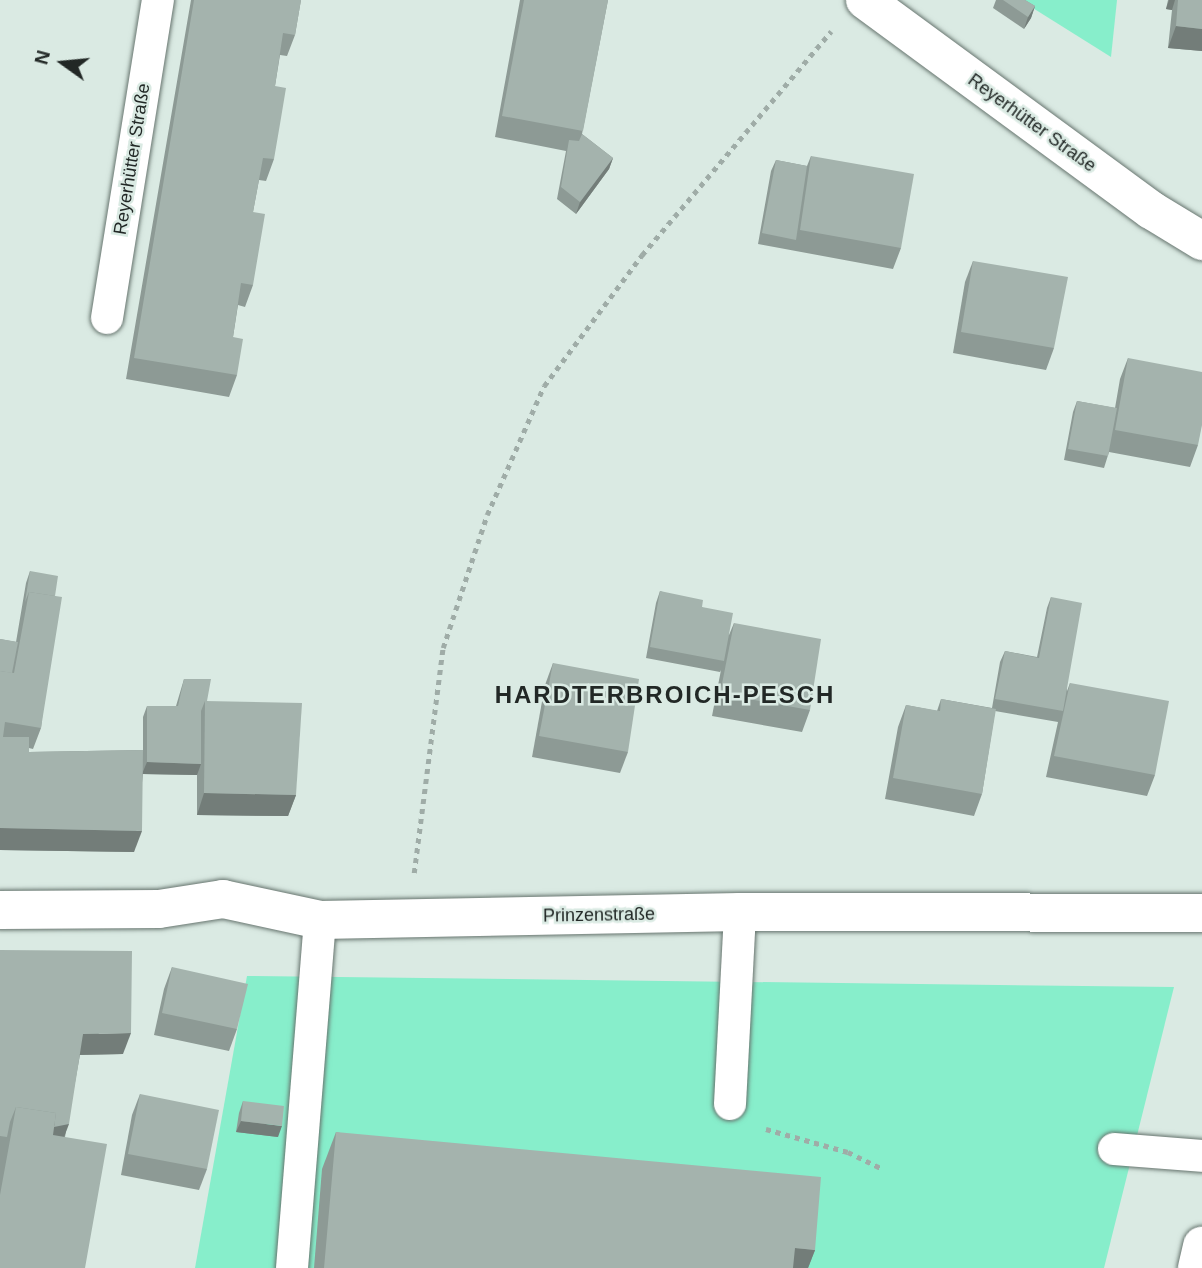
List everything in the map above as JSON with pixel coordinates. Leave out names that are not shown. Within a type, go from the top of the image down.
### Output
[{"type":"street","name":"Reyerhütter Straße","points":[[852,11],[1151,210],[1202,241]]},
{"type":"street","name":"Prinzenstraße","points":[[0,910],[159,909],[223,899],[320,920],[740,912],[1202,912]]},
{"type":"street","points":[[1197,1268],[1202,1246]]},
{"type":"lane","name":"Reyerhütter Straße","points":[[107,318],[158,0]]},
{"type":"lane","points":[[730,1104],[740,912]]},
{"type":"lane","points":[[292,1268],[320,920]]},
{"type":"lane","points":[[1114,1149],[1202,1156]]},
{"type":"path","points":[[408,919],[443,648],[487,515],[544,386],[642,255],[852,11]]},
{"type":"path","points":[[755,1127],[848,1152],[881,1168]]},
{"type":"green space","points":[[1020,0],[1117,0],[1111,57]]},
{"type":"green space","points":[[247,976],[1174,987],[1104,1268],[195,1268]]},
{"type":"building","points":[[194,0],[301,0],[295,35],[283,33],[275,86],[286,88],[274,159],[263,158],[253,212],[265,214],[253,285],[241,283],[233,337],[243,339],[237,375],[134,358]]},
{"type":"building","points":[[524,0],[608,0],[583,131],[502,116]]},
{"type":"building","points":[[1003,0],[1025,0],[1035,6],[1028,17]]},
{"type":"building","points":[[1178,0],[1202,0],[1202,29],[1176,26]]},
{"type":"building","points":[[582,134],[613,158],[580,202],[561,187],[569,140],[579,141]]},
{"type":"building","points":[[811,156],[914,174],[901,248],[800,230]]},
{"type":"building","points":[[776,160],[807,166],[796,240],[762,233]]},
{"type":"building","points":[[973,261],[1068,277],[1054,348],[961,332]]},
{"type":"building","points":[[1128,358],[1202,372],[1202,425],[1198,445],[1115,430]]},
{"type":"building","points":[[1077,401],[1117,408],[1108,456],[1068,449]]},
{"type":"building","points":[[30,571],[58,576],[55,596],[29,592],[25,602]]},
{"type":"building","points":[[660,591],[703,600],[702,607],[733,613],[724,661],[650,647]]},
{"type":"building","points":[[29,592],[62,597],[41,728],[5,722],[3,737],[29,737],[29,752],[143,750],[142,831],[0,828],[0,671],[14,673]]},
{"type":"building","points":[[1051,597],[1082,603],[1063,711],[995,699],[1005,651],[1039,658]]},
{"type":"building","points":[[734,623],[821,639],[810,710],[720,694]]},
{"type":"building","points":[[0,639],[18,642],[12,673],[0,671]]},
{"type":"building","points":[[553,663],[639,679],[628,752],[539,736]]},
{"type":"building","points":[[184,679],[211,679],[207,701],[201,711],[201,764],[147,762],[147,706],[178,706]]},
{"type":"building","points":[[1070,683],[1169,701],[1155,775],[1054,756]]},
{"type":"building","points":[[941,699],[996,709],[982,794],[893,778],[906,705],[940,711]]},
{"type":"building","points":[[205,701],[302,703],[296,795],[204,793]]},
{"type":"building","points":[[0,950],[132,951],[131,1033],[83,1034],[69,1124],[54,1127],[56,1113],[16,1107],[7,1137],[0,1136]]},
{"type":"building","points":[[172,967],[248,984],[237,1029],[162,1013]]},
{"type":"building","points":[[140,1094],[219,1110],[207,1169],[128,1154]]},
{"type":"building","points":[[243,1101],[284,1106],[282,1126],[241,1121]]},
{"type":"building","points":[[16,1107],[56,1113],[53,1135],[107,1144],[85,1268],[0,1268],[0,1195]]},
{"type":"building","points":[[336,1132],[821,1177],[815,1250],[795,1248],[793,1268],[324,1268]]},
{"type":"district","name":"HARDTERBROICH-PESCH","points":[[665,695]]}]
